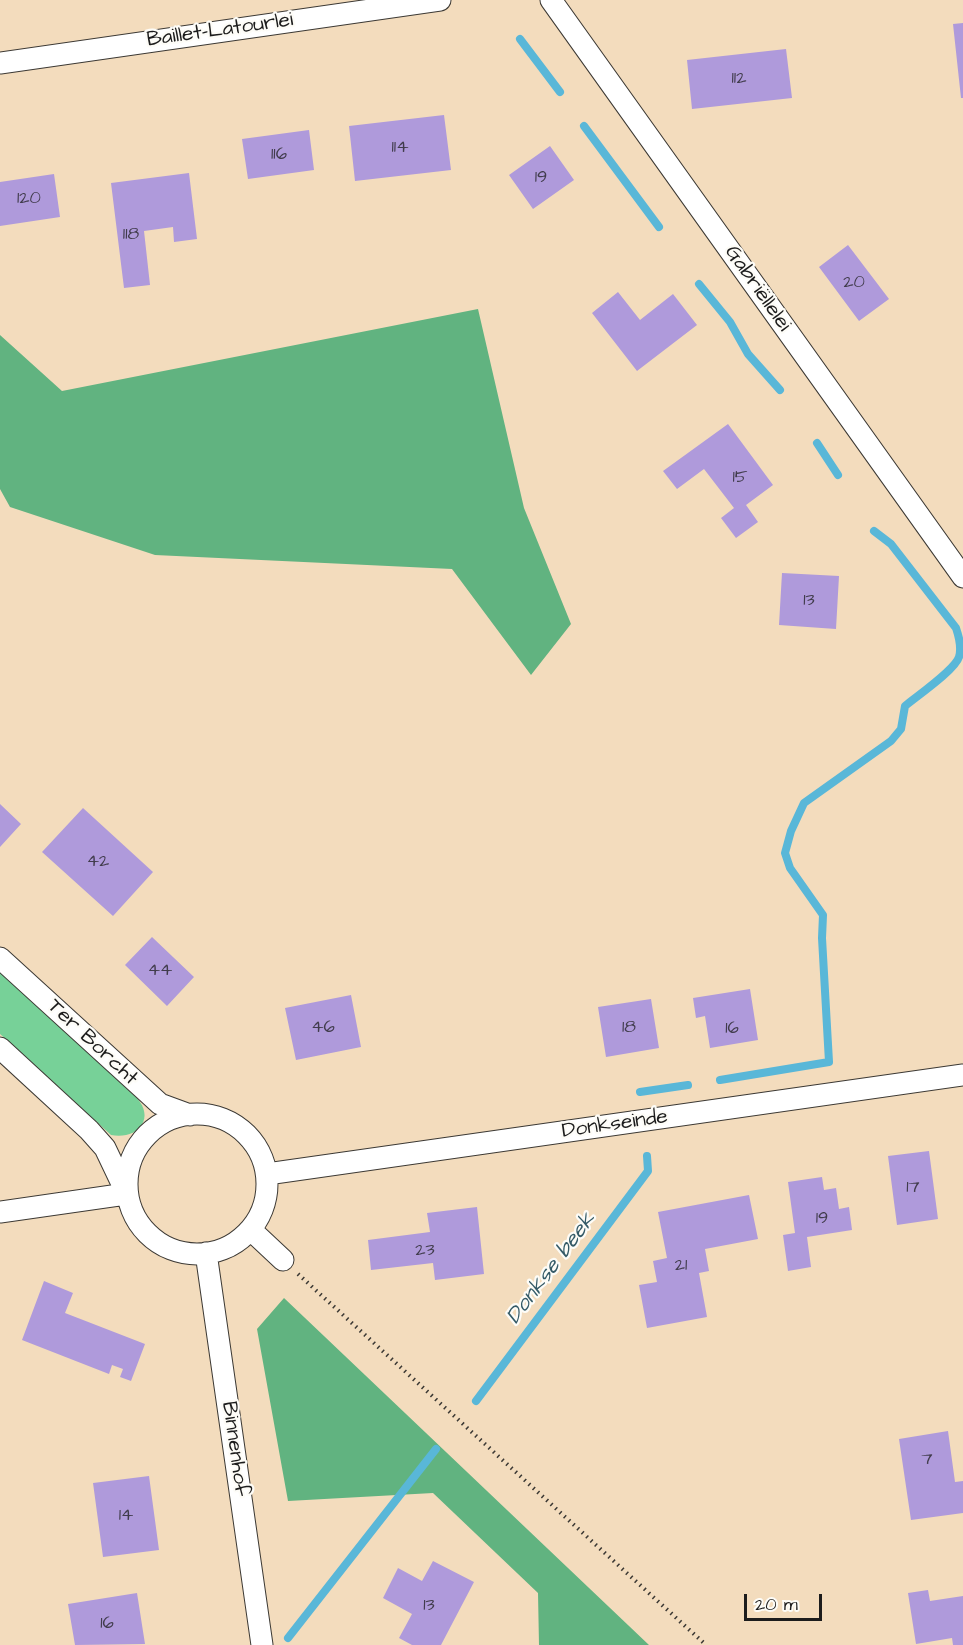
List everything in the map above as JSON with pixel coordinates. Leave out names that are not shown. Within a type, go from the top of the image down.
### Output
[{"type":"street","name":"Baillet-Latourlei","points":[[0,63],[440,0]]},
{"type":"street","name":"Gabriëllelei","points":[[551,0],[963,577]]},
{"type":"street","name":"Ter Borcht","points":[[0,958],[160,1104],[191,1115]]},
{"type":"street","points":[[0,1048],[89,1130],[105,1148],[130,1207],[149,1234],[177,1250],[206,1253],[224,1249],[239,1241],[251,1230],[261,1215],[266,1197],[267,1174],[256,1144],[242,1130],[218,1119],[191,1115],[164,1121],[137,1149],[127,1173],[126,1194]]},
{"type":"street","name":"Donkseinde","points":[[267,1174],[963,1076]]},
{"type":"street","points":[[0,1212],[126,1194]]},
{"type":"street","points":[[251,1230],[283,1260]]},
{"type":"street","name":"Binnenhof","points":[[206,1253],[262,1645]]},
{"type":"path","points":[[283,1260],[706,1645]]},
{"type":"green space","points":[[478,309],[524,508],[571,624],[531,675],[452,569],[155,555],[10,507],[0,489],[0,335],[62,391]]},
{"type":"green space","points":[[0,972],[137,1098],[144,1114],[144,1121],[140,1127],[128,1134],[111,1135],[0,1034]]},
{"type":"green space","points":[[284,1298],[649,1645],[539,1645],[538,1593],[433,1493],[288,1501],[257,1329]]},
{"type":"building","points":[[963,23],[963,98],[961,98],[953,24]]},
{"type":"building","points":[[786,49],[792,98],[692,109],[687,60]]},
{"type":"building","points":[[444,115],[451,170],[355,181],[349,126]]},
{"type":"building","points":[[309,130],[314,170],[248,179],[242,139]]},
{"type":"building","points":[[550,146],[574,180],[533,209],[509,175]]},
{"type":"building","points":[[189,173],[197,239],[174,242],[173,227],[144,231],[150,285],[124,288],[111,183]]},
{"type":"building","points":[[54,174],[60,217],[0,226],[0,182]]},
{"type":"building","points":[[848,245],[889,299],[859,321],[819,267]]},
{"type":"building","points":[[618,292],[640,320],[673,294],[697,325],[637,371],[592,313]]},
{"type":"building","points":[[728,424],[773,485],[746,505],[758,522],[736,538],[721,518],[734,508],[704,469],[677,489],[663,471]]},
{"type":"building","points":[[782,573],[839,576],[836,629],[779,625]]},
{"type":"building","points":[[0,804],[21,824],[0,847]]},
{"type":"building","points":[[83,808],[153,872],[113,916],[42,852]]},
{"type":"building","points":[[152,937],[194,977],[167,1006],[125,965]]},
{"type":"building","points":[[750,989],[758,1040],[710,1048],[705,1016],[696,1018],[693,998]]},
{"type":"building","points":[[351,995],[361,1047],[296,1060],[285,1008]]},
{"type":"building","points":[[651,999],[659,1048],[606,1057],[598,1007]]},
{"type":"building","points":[[929,1151],[938,1219],[897,1225],[888,1156]]},
{"type":"building","points":[[822,1177],[824,1190],[836,1188],[839,1209],[849,1207],[852,1230],[807,1237],[811,1267],[788,1271],[783,1235],[795,1233],[788,1182]]},
{"type":"building","points":[[749,1195],[758,1239],[705,1249],[709,1271],[699,1273],[707,1317],[647,1328],[639,1285],[657,1282],[653,1261],[667,1258],[658,1212]]},
{"type":"building","points":[[477,1207],[484,1274],[435,1280],[433,1263],[371,1270],[368,1240],[430,1232],[427,1213]]},
{"type":"building","points":[[44,1281],[73,1293],[65,1313],[145,1344],[131,1381],[120,1377],[123,1369],[112,1365],[109,1374],[22,1340]]},
{"type":"building","points":[[948,1431],[955,1482],[963,1481],[963,1513],[911,1520],[899,1439]]},
{"type":"building","points":[[149,1476],[159,1550],[103,1557],[93,1483]]},
{"type":"building","points":[[433,1561],[474,1582],[441,1645],[412,1645],[399,1638],[412,1614],[383,1598],[398,1568],[422,1581]]},
{"type":"building","points":[[928,1590],[930,1601],[963,1596],[963,1645],[953,1645],[952,1638],[916,1644],[908,1593]]},
{"type":"building","points":[[137,1593],[145,1644],[75,1645],[68,1604]]},
{"type":"waterway","name":"Donkse beek","points":[[520,39],[560,92]]},
{"type":"waterway","name":"Donkse beek","points":[[584,126],[659,227]]},
{"type":"waterway","name":"Donkse beek","points":[[699,284],[730,322],[748,354],[780,390]]},
{"type":"waterway","name":"Donkse beek","points":[[817,443],[838,475]]},
{"type":"waterway","name":"Donkse beek","points":[[720,1080],[829,1062],[822,938],[823,915],[790,868],[785,853],[791,831],[804,803],[891,741],[901,729],[905,706],[951,669],[959,657],[960,646],[956,628],[891,544],[874,531]]},
{"type":"waterway","name":"Donkse beek","points":[[640,1092],[688,1085]]},
{"type":"waterway","name":"Donkse beek","points":[[476,1401],[648,1171],[647,1156]]},
{"type":"waterway","name":"Donkse beek","points":[[288,1638],[436,1449]]}]
